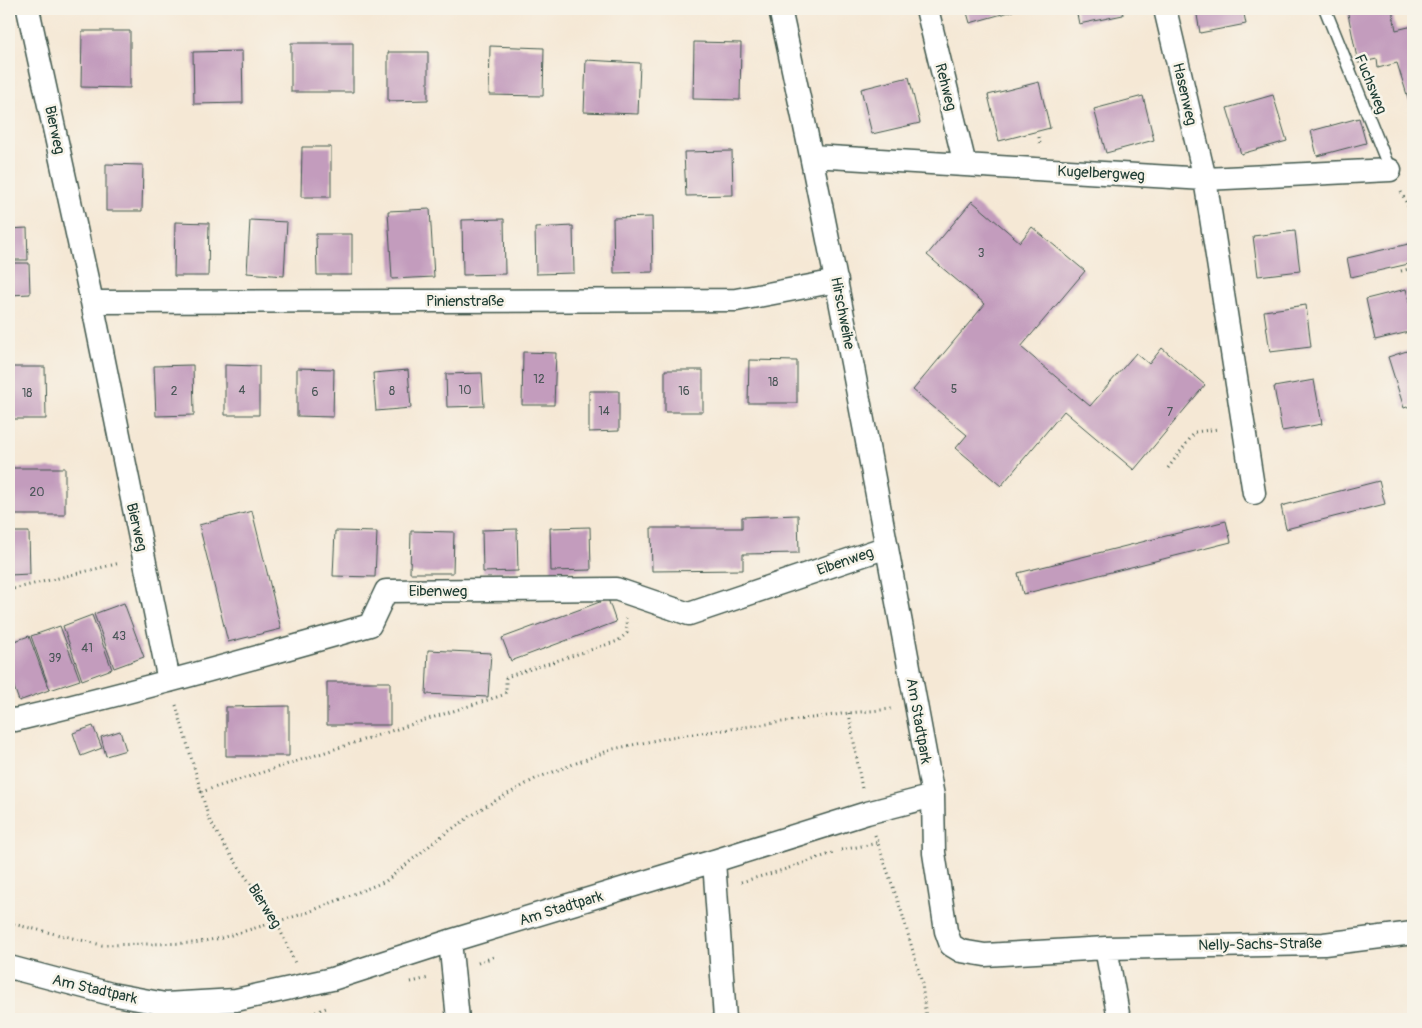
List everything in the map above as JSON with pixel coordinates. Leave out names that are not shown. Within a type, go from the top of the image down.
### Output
[{"type":"street","name":"Bierweg","points":[[28,9],[92,302],[169,681]]},
{"type":"street","name":"Hirschweihe","points":[[780,9],[837,281],[900,619]]},
{"type":"street","name":"Rehweg","points":[[927,9],[965,165]]},
{"type":"street","name":"Hasenweg","points":[[1165,9],[1205,179],[1254,493]]},
{"type":"street","name":"Kugelbergweg","points":[[812,156],[1205,179],[1390,170]]},
{"type":"street","name":"Pinienstraße","points":[[92,302],[736,300],[837,281]]},
{"type":"street","name":"Eibenweg","points":[[9,719],[15,720],[169,681],[370,626],[386,591],[616,589],[689,614],[887,547]]},
{"type":"street","name":"Am Stadtpark","points":[[9,967],[111,994],[163,1011],[236,1000],[332,979],[867,813],[933,796],[900,619]]},
{"type":"street","name":"Nelly-Sachs-Straße","points":[[933,796],[934,853],[946,931],[951,945],[961,951],[985,955],[1106,948],[1324,944],[1413,933]]},
{"type":"street","points":[[714,861],[725,1019]]},
{"type":"street","points":[[450,941],[458,1019]]},
{"type":"street","points":[[1106,948],[1119,1019]]},
{"type":"lane","name":"Fuchsweg","points":[[1325,9],[1390,170]]},
{"type":"path","points":[[1401,270],[1413,268]]},
{"type":"path","points":[[1168,468],[1195,432],[1244,426]]},
{"type":"path","points":[[9,590],[144,557]]},
{"type":"path","points":[[201,792],[503,695],[506,692],[506,678],[509,676],[618,641],[627,633],[627,622],[616,589]]},
{"type":"path","name":"Bierweg","points":[[169,681],[209,819],[224,845],[276,921],[304,984],[314,1019]]},
{"type":"path","points":[[9,923],[102,945],[194,943],[221,938],[306,913],[386,881],[439,838],[484,807],[537,778],[613,748],[671,737],[849,713],[916,707]]},
{"type":"path","points":[[849,713],[867,813],[902,913],[922,983],[926,1019]]},
{"type":"building","points":[[966,9],[1013,9],[1013,11],[970,23]]},
{"type":"building","points":[[1076,9],[1122,9],[1123,15],[1079,24]]},
{"type":"building","points":[[1196,9],[1243,9],[1246,24],[1200,33]]},
{"type":"building","points":[[1347,9],[1392,9],[1396,30],[1413,26],[1413,114],[1397,63],[1378,68],[1377,59],[1358,63]]},
{"type":"building","points":[[82,31],[130,31],[130,88],[81,87]]},
{"type":"building","points":[[694,42],[741,43],[740,100],[693,99]]},
{"type":"building","points":[[291,43],[353,43],[353,92],[291,92]]},
{"type":"building","points":[[490,46],[544,48],[543,96],[489,95]]},
{"type":"building","points":[[242,51],[243,103],[194,104],[193,52]]},
{"type":"building","points":[[388,52],[428,52],[428,100],[388,101]]},
{"type":"building","points":[[586,60],[640,63],[638,114],[584,112]]},
{"type":"building","points":[[909,77],[920,123],[872,134],[861,89]]},
{"type":"building","points":[[1039,82],[1050,128],[999,141],[988,95]]},
{"type":"building","points":[[1273,95],[1287,141],[1241,154],[1227,108]]},
{"type":"building","points":[[1143,96],[1154,140],[1106,153],[1094,109]]},
{"type":"building","points":[[1359,118],[1366,143],[1317,156],[1311,131]]},
{"type":"building","points":[[302,147],[331,147],[331,197],[301,197]]},
{"type":"building","points":[[732,151],[733,195],[686,196],[684,152]]},
{"type":"building","points":[[106,164],[143,165],[142,211],[106,211]]},
{"type":"building","points":[[972,201],[1020,242],[1032,227],[1085,271],[1021,347],[1090,406],[1136,353],[1149,364],[1162,348],[1205,385],[1134,470],[1064,411],[1001,486],[956,448],[967,435],[913,390],[985,304],[927,255]]},
{"type":"building","points":[[430,209],[434,277],[392,279],[388,211]]},
{"type":"building","points":[[652,217],[653,272],[614,273],[613,218]]},
{"type":"building","points":[[504,219],[505,274],[463,275],[462,220]]},
{"type":"building","points":[[250,220],[287,222],[284,276],[247,273]]},
{"type":"building","points":[[175,222],[209,223],[208,276],[174,276]]},
{"type":"building","points":[[573,226],[574,273],[536,274],[535,228]]},
{"type":"building","points":[[27,228],[28,260],[9,260],[9,229]]},
{"type":"building","points":[[1295,231],[1300,271],[1258,276],[1253,236]]},
{"type":"building","points":[[316,234],[352,234],[352,275],[317,275]]},
{"type":"building","points":[[1413,243],[1413,263],[1351,277],[1347,258]]},
{"type":"building","points":[[9,263],[29,263],[30,294],[9,295]]},
{"type":"building","points":[[1406,289],[1413,319],[1413,331],[1375,340],[1366,299]]},
{"type":"building","points":[[1306,305],[1311,347],[1270,352],[1264,311]]},
{"type":"building","points":[[1413,349],[1413,405],[1404,408],[1388,357]]},
{"type":"building","points":[[523,352],[556,353],[554,405],[522,405]]},
{"type":"building","points":[[749,360],[797,361],[797,403],[748,403]]},
{"type":"building","points":[[193,365],[194,415],[156,416],[154,366]]},
{"type":"building","points":[[225,365],[259,366],[259,415],[225,415]]},
{"type":"building","points":[[9,367],[45,367],[46,419],[9,419]]},
{"type":"building","points":[[297,368],[334,369],[333,417],[297,416]]},
{"type":"building","points":[[408,370],[411,408],[376,411],[373,373]]},
{"type":"building","points":[[665,370],[703,370],[703,412],[665,412]]},
{"type":"building","points":[[482,373],[484,406],[447,407],[446,374]]},
{"type":"building","points":[[1314,380],[1322,424],[1282,431],[1274,387]]},
{"type":"building","points":[[589,391],[619,391],[619,431],[589,432]]},
{"type":"building","points":[[9,468],[65,468],[65,515],[9,515]]},
{"type":"building","points":[[1379,481],[1385,504],[1286,529],[1281,506]]},
{"type":"building","points":[[252,511],[281,629],[228,642],[199,525]]},
{"type":"building","points":[[798,515],[799,553],[743,554],[743,570],[652,571],[651,528],[742,528],[742,517]]},
{"type":"building","points":[[1226,521],[1231,542],[1023,594],[1018,573]]},
{"type":"building","points":[[590,527],[591,570],[551,571],[550,528]]},
{"type":"building","points":[[517,529],[518,571],[483,572],[482,530]]},
{"type":"building","points":[[335,531],[377,532],[375,577],[333,576]]},
{"type":"building","points":[[411,531],[454,532],[453,573],[410,573]]},
{"type":"building","points":[[9,532],[29,532],[30,574],[9,575]]},
{"type":"building","points":[[608,599],[616,622],[511,661],[502,638]]},
{"type":"building","points":[[124,603],[144,657],[114,668],[94,614]]},
{"type":"building","points":[[92,615],[112,669],[82,680],[63,626]]},
{"type":"building","points":[[60,626],[80,680],[50,690],[31,636]]},
{"type":"building","points":[[29,636],[49,690],[19,701],[9,673],[9,643]]},
{"type":"building","points":[[428,650],[491,653],[488,697],[426,694]]},
{"type":"building","points":[[327,682],[390,682],[390,725],[327,725]]},
{"type":"building","points":[[289,706],[289,756],[226,756],[226,707]]},
{"type":"building","points":[[93,726],[102,748],[81,756],[73,733]]},
{"type":"building","points":[[120,731],[126,750],[106,756],[101,737]]}]
